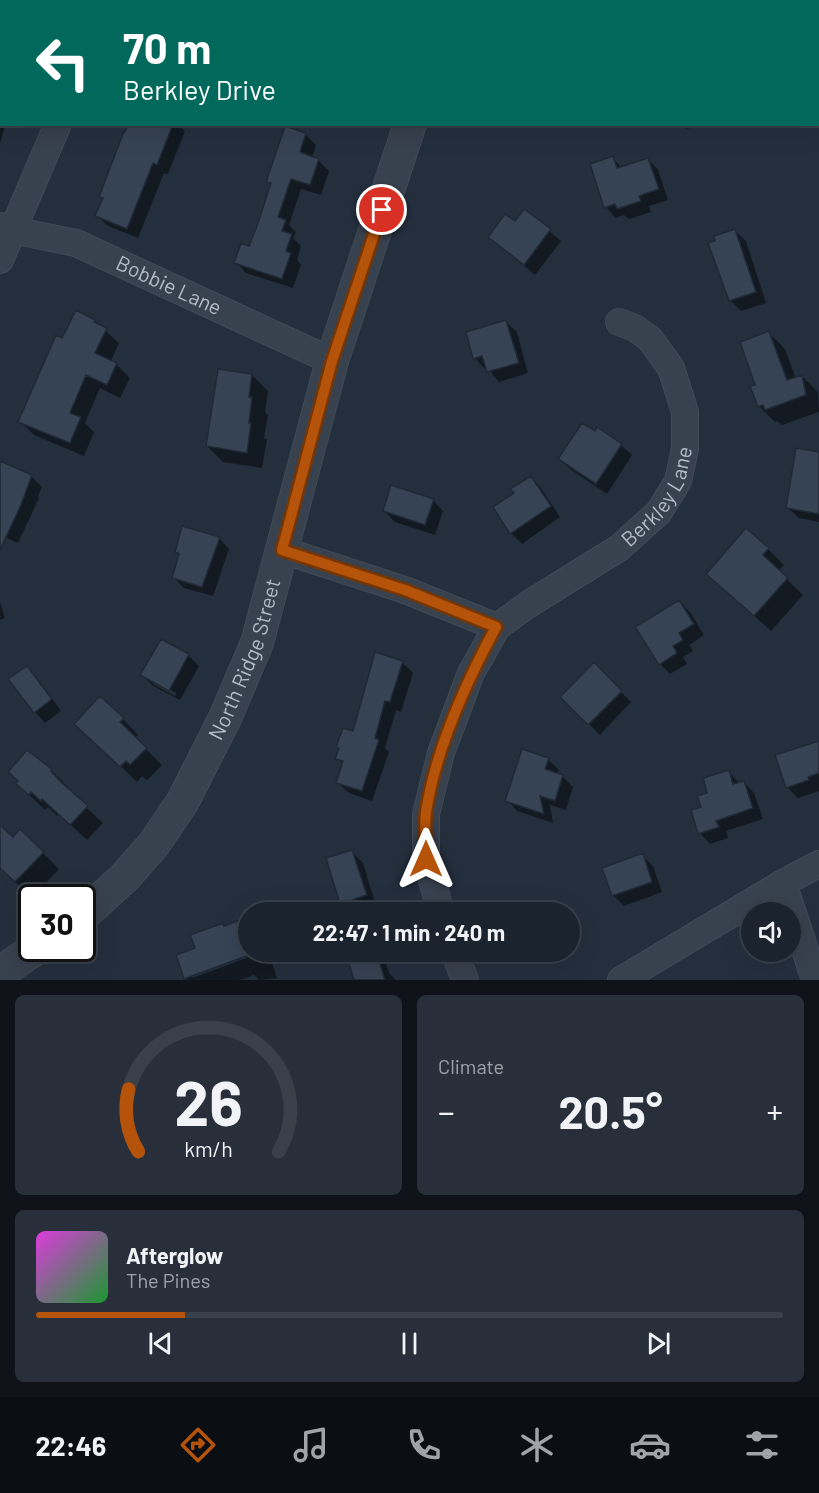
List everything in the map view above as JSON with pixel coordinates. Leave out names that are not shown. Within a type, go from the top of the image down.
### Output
[{"type":"street","points":[[0,260],[6,228],[24,207],[57,126]]},
{"type":"street","name":"North Ridge Street","points":[[96,903],[131,870],[154,843],[183,801],[225,718],[257,643],[332,361],[409,126]]},
{"type":"street","name":"Bobbie Lane","points":[[6,228],[76,243],[332,361]]},
{"type":"street","name":"Berkley Lane","points":[[496,627],[619,548],[660,512],[678,481],[685,449],[685,412],[671,368],[650,339],[635,327],[619,322]]},
{"type":"street","points":[[282,550],[405,590],[496,627],[471,673],[441,753],[426,814],[426,859],[438,902]]},
{"type":"street","points":[[621,980],[783,883],[819,864]]},
{"type":"street","points":[[783,883],[815,980]]},
{"type":"street","points":[[0,973],[18,960]]},
{"type":"street","points":[[458,962],[465,980]]},
{"type":"building","points":[[127,126],[172,126],[157,165],[153,163],[127,229],[95,216],[103,198],[99,197]]},
{"type":"building","points":[[285,126],[306,133],[300,152],[319,159],[310,185],[291,179],[278,217],[286,220],[282,231],[292,234],[286,251],[291,253],[282,279],[234,263],[241,243],[249,246],[258,223],[271,183],[266,182]]},
{"type":"building","points":[[613,156],[617,168],[648,158],[659,189],[639,196],[641,201],[617,209],[615,204],[604,208],[590,164]]},
{"type":"building","points":[[524,209],[551,229],[524,265],[488,237],[505,214],[515,221]]},
{"type":"building","points":[[735,229],[756,292],[729,301],[708,243],[715,241],[714,236]]},
{"type":"building","points":[[76,310],[107,328],[95,353],[117,363],[107,385],[86,375],[70,413],[81,417],[70,443],[18,422],[56,335],[62,338]]},
{"type":"building","points":[[506,320],[519,363],[487,372],[482,356],[473,359],[466,332]]},
{"type":"building","points":[[769,331],[787,380],[802,375],[806,395],[765,410],[763,405],[758,407],[750,386],[755,385],[740,342]]},
{"type":"building","points":[[218,369],[252,374],[249,397],[252,397],[249,423],[251,423],[247,453],[206,446]]},
{"type":"building","points":[[582,423],[595,431],[597,427],[622,444],[596,484],[558,459]]},
{"type":"building","points":[[796,448],[819,452],[819,514],[786,508]]},
{"type":"building","points":[[0,461],[32,475],[0,550]]},
{"type":"building","points":[[531,476],[551,506],[510,534],[493,507],[514,493],[510,489]]},
{"type":"building","points":[[391,485],[434,499],[425,525],[383,511]]},
{"type":"building","points":[[182,526],[220,537],[202,587],[172,578],[179,554],[175,552]]},
{"type":"building","points":[[746,528],[769,548],[763,555],[788,578],[754,616],[706,574]]},
{"type":"building","points":[[679,600],[694,624],[679,633],[683,640],[673,646],[677,653],[659,665],[635,627]]},
{"type":"building","points":[[161,639],[189,654],[169,691],[140,675]]},
{"type":"building","points":[[375,652],[403,661],[390,702],[385,701],[375,738],[379,740],[362,791],[336,783],[343,761],[335,759],[339,748],[336,747],[343,728],[353,731]]},
{"type":"building","points":[[594,662],[622,691],[588,725],[560,697]]},
{"type":"building","points":[[27,666],[52,699],[34,713],[8,679]]},
{"type":"building","points":[[100,696],[124,718],[120,722],[147,748],[130,765],[126,761],[120,767],[74,724]]},
{"type":"building","points":[[819,741],[819,773],[808,777],[809,780],[786,788],[775,755]]},
{"type":"building","points":[[522,749],[549,758],[545,769],[563,775],[555,801],[540,796],[544,814],[505,801]]},
{"type":"building","points":[[27,750],[52,769],[51,771],[59,780],[88,806],[70,825],[42,799],[41,801],[31,792],[29,795],[15,783],[18,781],[8,772]]},
{"type":"building","points":[[729,770],[733,784],[744,781],[753,808],[716,821],[719,827],[698,834],[691,810],[701,807],[697,796],[707,793],[703,778]]},
{"type":"building","points":[[0,825],[13,837],[20,829],[44,852],[15,882],[0,868]]},
{"type":"building","points":[[352,850],[367,895],[339,902],[326,858]]},
{"type":"building","points":[[643,853],[652,882],[612,896],[602,868]]},
{"type":"building","points":[[238,921],[238,959],[184,979],[176,955],[195,948],[190,935],[223,923],[224,926]]},
{"type":"building","points":[[348,962],[379,962],[385,980],[354,980]]},
{"type":"route","points":[[382,210],[332,361],[282,550],[405,590],[496,627],[471,673],[441,753],[426,814],[426,859]]}]
